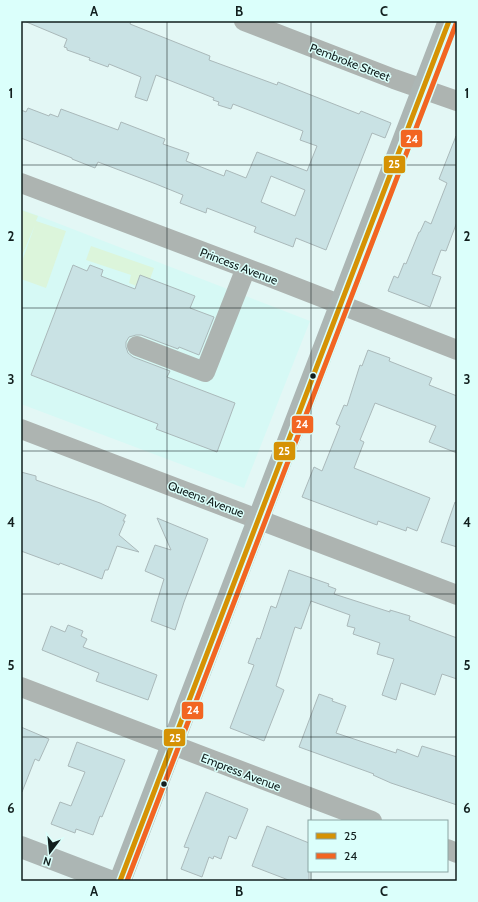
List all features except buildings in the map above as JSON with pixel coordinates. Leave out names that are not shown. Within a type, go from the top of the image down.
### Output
[{"type":"main road","points":[[120,881],[448,21]]},
{"type":"main road","points":[[21,847],[110,881]]},
{"type":"street","name":"Pembroke Street","points":[[244,21],[394,79],[457,101]]},
{"type":"street","name":"Princess Avenue","points":[[21,183],[457,350]]},
{"type":"street","points":[[137,346],[205,372],[246,268]]},
{"type":"street","name":"Queens Avenue","points":[[21,429],[457,596]]},
{"type":"street","name":"Empress Avenue","points":[[21,687],[172,746],[369,820]]},
{"type":"shaded area","points":[[21,209],[310,321],[244,488],[21,404]]},
{"type":"green space","points":[[21,210],[38,216],[36,221],[66,231],[46,288],[21,279],[21,264],[35,225],[21,258]]},
{"type":"green space","points":[[91,246],[154,268],[146,290],[129,283],[131,275],[86,260]]},
{"type":"transit line","name":"25","points":[[120,881],[449,21]]},
{"type":"transit line","name":"24","points":[[127,881],[456,24]]}]
